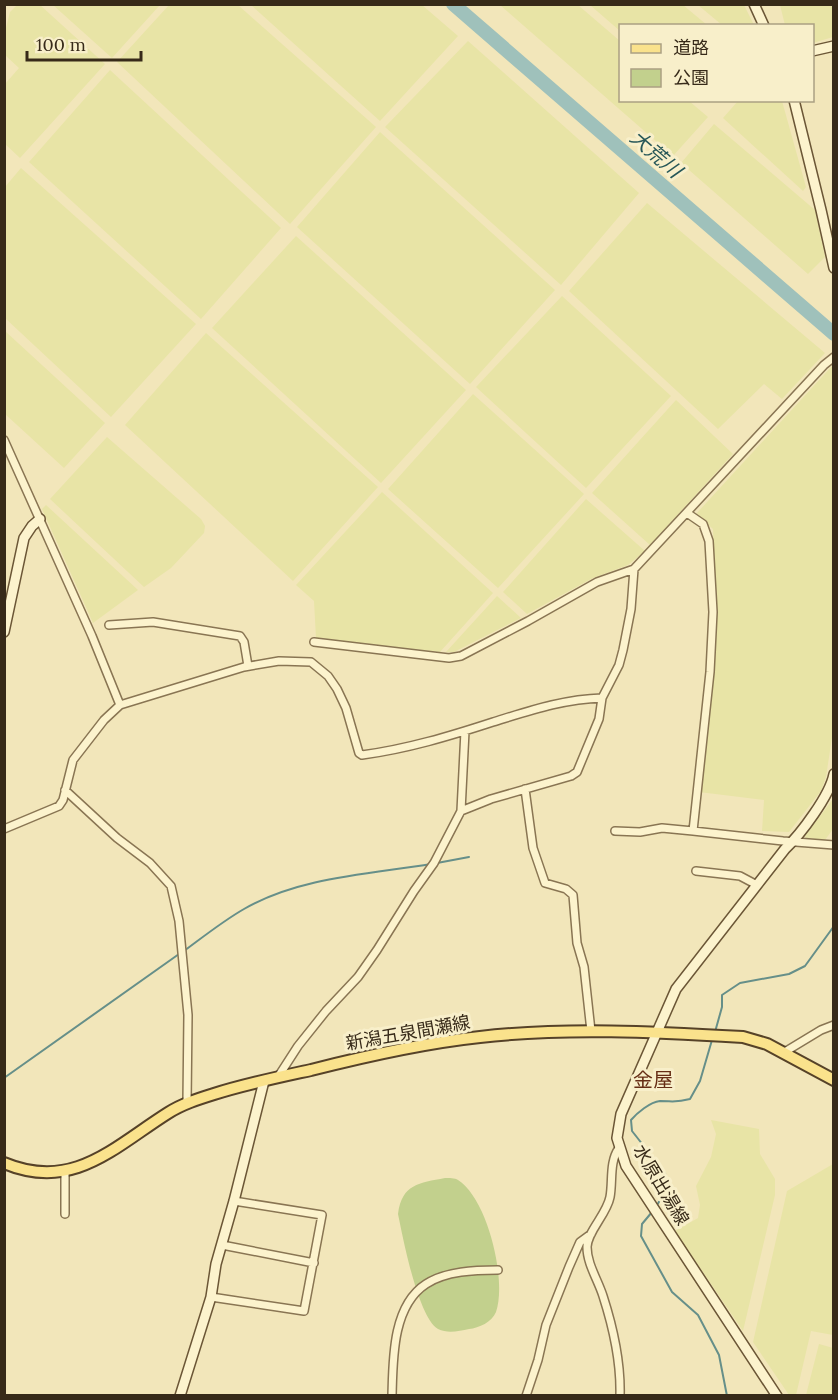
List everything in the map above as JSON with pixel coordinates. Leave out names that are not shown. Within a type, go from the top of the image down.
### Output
[{"type":"main road","points":[[754,4],[763,24]]},
{"type":"main road","points":[[814,51],[834,46]]},
{"type":"main road","points":[[794,102],[834,268]]},
{"type":"main road","points":[[4,632],[24,538],[40,519]]},
{"type":"main road","name":"水原出湯線","points":[[777,1395],[626,1166],[617,1138],[621,1114],[676,989],[793,842],[826,795],[834,774]]},
{"type":"main road","name":"新潟五泉間瀬線","points":[[4,1163],[21,1170],[34,1172],[64,1172],[95,1161],[170,1112],[187,1103],[216,1093],[414,1047],[480,1036],[591,1031],[717,1035],[755,1039],[834,1080]]},
{"type":"main road","points":[[180,1395],[211,1297],[216,1264],[264,1082]]},
{"type":"street","points":[[314,642],[455,657],[528,621],[597,582],[634,569],[834,357]]},
{"type":"street","points":[[4,440],[92,636],[120,705]]},
{"type":"street","points":[[687,513],[703,524],[710,541],[713,612],[710,672],[693,831]]},
{"type":"street","points":[[461,811],[491,799],[571,776],[577,772],[599,719],[602,698],[619,665],[631,609],[634,569]]},
{"type":"street","points":[[109,625],[153,622],[240,636],[244,642],[248,666]]},
{"type":"street","points":[[4,829],[59,806],[73,760],[104,720],[120,705],[248,666],[279,661],[311,662],[328,676],[337,689],[349,717],[359,753],[362,755],[414,745],[579,698],[602,698]]},
{"type":"street","points":[[277,1078],[305,1037],[358,976],[433,864],[461,811],[465,731]]},
{"type":"street","points":[[525,789],[533,848],[545,883],[566,889],[573,895],[577,943],[584,967],[591,1031]]},
{"type":"street","points":[[65,790],[117,838],[150,863],[171,886],[175,898],[188,1016],[187,1103]]},
{"type":"street","points":[[615,831],[640,832],[662,828],[834,845]]},
{"type":"street","points":[[696,871],[740,876],[757,885]]},
{"type":"street","points":[[783,1053],[821,1030],[834,1025]]},
{"type":"street","points":[[619,1148],[614,1156],[610,1199],[587,1246],[593,1271],[603,1294],[618,1357],[620,1395]]},
{"type":"street","points":[[64,1172],[65,1214]]},
{"type":"street","points":[[211,1297],[304,1311],[322,1215],[234,1201]]},
{"type":"street","points":[[526,1395],[538,1360],[546,1325],[569,1267],[580,1242],[593,1233]]},
{"type":"street","points":[[222,1245],[314,1263]]},
{"type":"street","points":[[392,1395],[399,1324],[415,1293],[435,1279],[469,1271],[498,1270]]},
{"type":"shaded area","points":[[17,5],[40,5],[105,64],[20,158],[4,143],[5,84],[19,68],[5,55],[5,32],[10,12]]},
{"type":"shaded area","points":[[53,5],[160,5],[112,58]]},
{"type":"shaded area","points":[[169,5],[238,5],[376,127],[290,224],[117,62]]},
{"type":"shaded area","points":[[251,5],[422,5],[458,36],[380,121]]},
{"type":"shaded area","points":[[500,5],[578,5],[619,40],[619,102],[690,102],[708,117],[673,156]]},
{"type":"shaded area","points":[[590,5],[683,5],[706,24],[619,24],[619,30]]},
{"type":"shaded area","points":[[698,5],[744,5],[754,24],[721,24]]},
{"type":"shaded area","points":[[780,5],[833,5],[833,37],[814,43],[814,24],[785,24]]},
{"type":"shaded area","points":[[468,41],[639,193],[561,285],[385,127]]},
{"type":"shaded area","points":[[110,70],[281,228],[201,319],[29,162]]},
{"type":"shaded area","points":[[737,102],[782,102],[806,187],[803,191],[723,118]]},
{"type":"shaded area","points":[[714,124],[815,210],[825,257],[808,274],[681,163]]},
{"type":"shaded area","points":[[380,132],[555,290],[470,384],[297,227]]},
{"type":"shaded area","points":[[21,168],[196,324],[111,417],[5,318],[5,187]]},
{"type":"shaded area","points":[[647,203],[825,353],[782,399],[764,384],[718,429],[569,291]]},
{"type":"shaded area","points":[[296,236],[466,390],[381,483],[212,328]]},
{"type":"shaded area","points":[[562,296],[671,396],[586,488],[476,387]]},
{"type":"shaded area","points":[[5,331],[105,423],[64,468],[5,414]]},
{"type":"shaded area","points":[[206,333],[378,487],[293,581],[125,425]]},
{"type":"shaded area","points":[[833,365],[833,731],[826,777],[821,791],[789,832],[762,831],[764,800],[699,792],[713,673],[716,612],[713,529],[696,514]]},
{"type":"shaded area","points":[[473,394],[584,494],[498,588],[388,489]]},
{"type":"shaded area","points":[[676,400],[733,454],[650,545],[592,493]]},
{"type":"shaded area","points":[[107,437],[201,519],[205,526],[204,533],[171,568],[144,587],[50,499]]},
{"type":"shaded area","points":[[382,492],[493,593],[440,652],[316,638],[314,601],[296,585]]},
{"type":"shaded area","points":[[586,499],[645,551],[628,565],[593,578],[527,614],[503,592]]},
{"type":"shaded area","points":[[46,505],[138,590],[93,623],[42,509]]},
{"type":"shaded area","points":[[497,596],[521,618],[454,652],[446,652]]},
{"type":"shaded area","points":[[833,799],[833,829],[825,840],[806,838],[805,836]]},
{"type":"shaded area","points":[[711,1120],[759,1129],[760,1154],[775,1179],[775,1195],[743,1331],[675,1231],[698,1218],[700,1205],[696,1186],[711,1157],[716,1134]]},
{"type":"shaded area","points":[[833,1164],[833,1335],[811,1331],[796,1395],[789,1395],[753,1342],[787,1191]]},
{"type":"shaded area","points":[[819,1344],[833,1348],[833,1395],[806,1395]]},
{"type":"green space","points":[[445,1178],[458,1180],[469,1190],[478,1204],[492,1242],[499,1281],[499,1298],[492,1319],[477,1327],[454,1332],[438,1329],[424,1309],[412,1276],[398,1214],[403,1196],[413,1187]]},
{"type":"waterway","name":"大荒川","points":[[453,4],[834,334]]},
{"type":"waterway","points":[[437,863],[469,857]]},
{"type":"waterway","points":[[184,951],[221,924],[265,898],[335,878],[431,864]]},
{"type":"waterway","points":[[715,1032],[722,1007],[722,995],[740,983],[789,974],[805,966],[834,926]]},
{"type":"waterway","points":[[4,1078],[179,954]]},
{"type":"waterway","points":[[657,1205],[667,1189],[665,1173],[632,1131],[631,1120],[652,1103],[690,1099],[700,1081],[712,1040]]},
{"type":"waterway","points":[[652,1212],[642,1224],[641,1236],[672,1292],[698,1315],[719,1355],[727,1396]]},
{"type":"district","name":"金屋","points":[[653,1080]]}]
